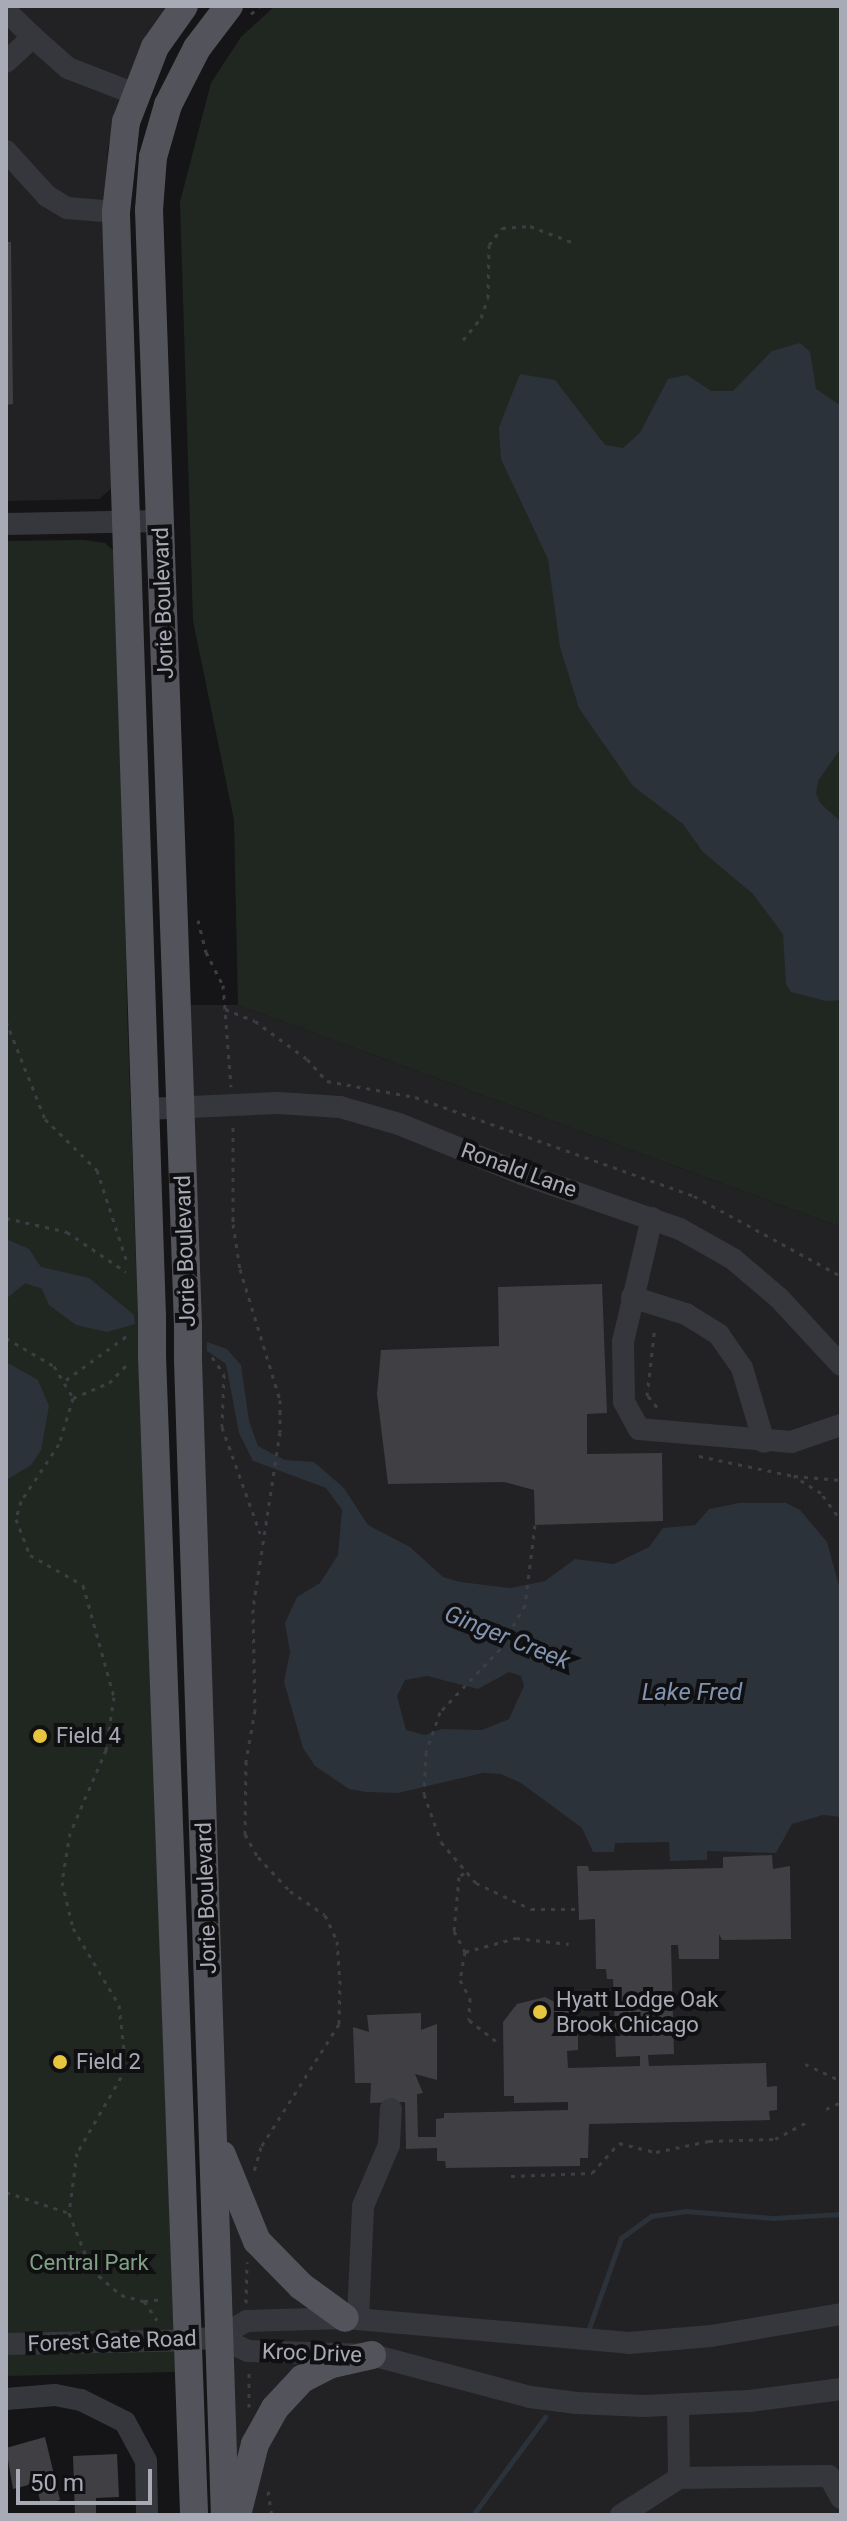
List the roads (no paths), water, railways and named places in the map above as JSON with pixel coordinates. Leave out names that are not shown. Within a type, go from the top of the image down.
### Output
[{"type":"main road","name":"Jorie Boulevard","points":[[184,6],[155,47],[135,94],[117,166],[116,212],[146,1109],[143,1357],[190,2340],[194,2515]]},
{"type":"main road","name":"Jorie Boulevard","points":[[225,2515],[218,2337],[198,1357],[188,1326],[149,210],[153,157],[168,105],[197,48],[236,13]]},
{"type":"main road","points":[[214,2131],[246,2223],[276,2264],[352,2318]]},
{"type":"main road","points":[[237,2515],[255,2444],[275,2408],[302,2379],[332,2364],[372,2355]]},
{"type":"street","points":[[6,11],[68,68],[135,94]]},
{"type":"street","points":[[6,62],[33,37]]},
{"type":"street","points":[[6,151],[47,196],[67,208],[116,212]]},
{"type":"street","points":[[6,524],[160,521]]},
{"type":"street","name":"Ronald Lane","points":[[146,1109],[232,1105],[340,1107],[652,1218],[733,1259],[816,1333],[841,1365]]},
{"type":"street","points":[[652,1218],[623,1342],[627,1417],[649,1434],[726,1435],[764,1442],[791,1442],[841,1425]]},
{"type":"street","points":[[632,1297],[686,1314],[719,1335],[742,1368],[764,1442]]},
{"type":"street","points":[[352,2318],[363,2206],[389,2145],[391,2109]]},
{"type":"street","name":"Kroc Drive","points":[[218,2337],[247,2321],[352,2318],[629,2343],[711,2336],[841,2314]]},
{"type":"street","name":"Forest Gate Road","points":[[6,2344],[218,2337]]},
{"type":"street","name":"Kroc Drive","points":[[218,2337],[248,2351],[372,2355],[530,2397],[678,2405],[841,2389]]},
{"type":"street","points":[[6,2399],[68,2398],[125,2422],[146,2461],[147,2515]]},
{"type":"street","points":[[678,2405],[679,2478]]},
{"type":"street","points":[[621,2515],[679,2478],[829,2476],[841,2498]]},
{"type":"water","points":[[800,343],[810,352],[816,389],[841,406],[841,748],[818,781],[816,793],[820,803],[841,822],[841,1000],[826,1001],[791,992],[786,984],[783,934],[753,894],[703,852],[683,824],[633,786],[579,708],[560,647],[548,559],[501,459],[499,427],[520,374],[555,380],[605,445],[623,448],[640,433],[668,379],[687,375],[711,391],[733,391],[772,351]]},
{"type":"water","points":[[6,1239],[29,1249],[41,1267],[89,1278],[134,1315],[135,1324],[107,1332],[76,1325],[49,1305],[39,1282],[24,1284],[6,1299]]},
{"type":"water","name":"Lake Fred","points":[[207,1342],[227,1349],[241,1365],[249,1421],[258,1446],[285,1460],[314,1462],[344,1488],[368,1525],[410,1547],[443,1577],[460,1582],[511,1588],[545,1581],[575,1559],[614,1564],[649,1547],[663,1528],[695,1525],[709,1509],[739,1503],[786,1503],[800,1510],[827,1542],[841,1593],[841,1817],[823,1815],[792,1824],[776,1853],[707,1851],[707,1860],[670,1861],[669,1842],[615,1843],[614,1852],[593,1852],[582,1828],[521,1783],[501,1774],[483,1773],[398,1793],[366,1792],[349,1789],[315,1766],[303,1748],[284,1682],[290,1652],[285,1623],[297,1597],[320,1583],[338,1555],[342,1510],[326,1488],[253,1461],[239,1433],[226,1364],[207,1351]],"holes":[[[509,1672],[521,1676],[524,1686],[509,1719],[482,1730],[441,1729],[425,1735],[406,1730],[397,1696],[405,1680],[427,1676],[478,1689]]]},
{"type":"water","points":[[6,1362],[38,1380],[49,1406],[41,1450],[31,1465],[6,1480]]},
{"type":"waterway","name":"Ginger Creek","points":[[25,1280],[46,1287]]},
{"type":"waterway","points":[[589,2328],[621,2238],[651,2216],[685,2211],[773,2218],[841,2214]]},
{"type":"waterway","points":[[473,2515],[545,2417]]},
{"type":"place","name":"Field 4","points":[[40,1736]]},
{"type":"place","name":"Hyatt Lodge Oak Brook Chicago","points":[[540,2012]]},
{"type":"place","name":"Field 2","points":[[60,2062]]},
{"type":"park label","name":"Central Park","points":[[89,2263]]}]
